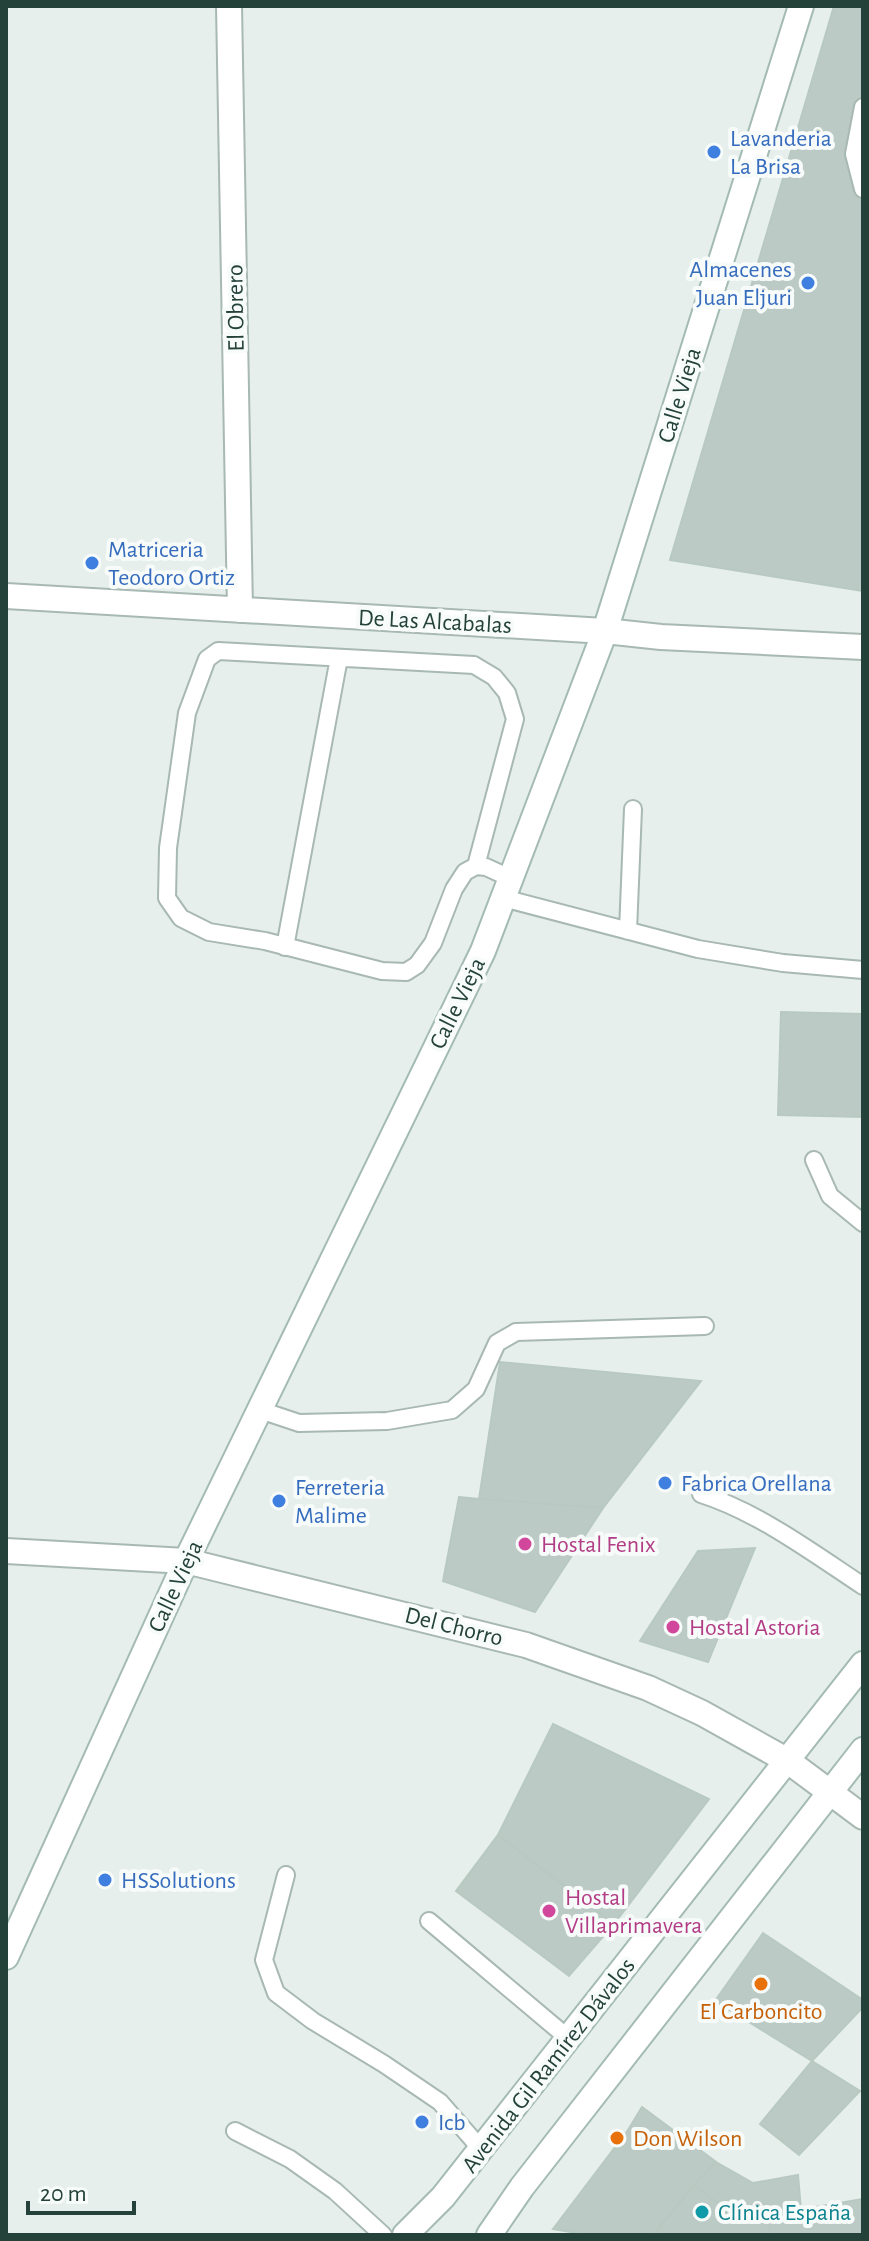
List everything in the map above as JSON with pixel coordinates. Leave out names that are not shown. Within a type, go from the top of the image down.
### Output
[{"type":"main road","name":"El Obrero","points":[[229,6],[240,610]]},
{"type":"main road","name":"Calle Vieja","points":[[6,1957],[186,1561],[483,951],[605,631],[801,6]]},
{"type":"main road","name":"De Las Alcabalas","points":[[6,596],[863,647]]},
{"type":"main road","name":"Del Chorro","points":[[6,1551],[186,1561],[526,1645],[648,1688],[702,1713],[788,1761],[863,1817]]},
{"type":"main road","name":"Avenida Gil Ramírez Dávalos","points":[[405,2235],[443,2197],[863,1664]]},
{"type":"main road","points":[[489,2235],[522,2187],[863,1750]]},
{"type":"lane","points":[[863,107],[854,154],[863,189]]},
{"type":"lane","points":[[476,866],[515,719],[507,693],[494,677],[474,665],[218,651],[207,659],[187,713],[168,848],[167,898],[181,918],[209,932],[382,971],[406,972],[417,965],[433,943],[454,889],[465,872],[476,866],[486,867],[507,888],[628,931],[698,949],[783,963],[863,970]]},
{"type":"lane","points":[[285,947],[339,658]]},
{"type":"lane","points":[[628,931],[633,809]]},
{"type":"lane","points":[[814,1160],[830,1196],[863,1223]]},
{"type":"lane","points":[[260,1410],[299,1423],[387,1421],[452,1410],[476,1389],[497,1343],[516,1332],[705,1326]]},
{"type":"lane","points":[[701,1494],[724,1501],[863,1586]]},
{"type":"lane","points":[[286,1875],[264,1960],[276,1993],[313,2021],[440,2102],[481,2149]]},
{"type":"lane","points":[[429,1921],[568,2038]]},
{"type":"lane","points":[[235,2131],[290,2159],[335,2191],[383,2235]]},
{"type":"building","name":"Almacenes Juan Eljuri","points":[[834,6],[863,6],[863,591],[670,560]]},
{"type":"building","points":[[781,1012],[863,1014],[863,1117],[778,1115]]},
{"type":"building","points":[[500,1362],[701,1381],[603,1508],[479,1499]]},
{"type":"building","points":[[459,1497],[603,1508],[535,1612],[443,1581]]},
{"type":"building","points":[[755,1548],[708,1662],[640,1641],[698,1551]]},
{"type":"building","points":[[553,1724],[709,1799],[614,1924],[498,1835]]},
{"type":"building","points":[[498,1835],[614,1924],[569,1976],[456,1891]]},
{"type":"building","points":[[763,1933],[863,2000],[863,2007],[812,2061],[715,2001]]},
{"type":"building","points":[[812,2061],[860,2091],[799,2155],[760,2124]]},
{"type":"building","points":[[642,2107],[716,2162],[653,2235],[588,2235],[553,2229],[628,2130]]},
{"type":"building","points":[[716,2162],[753,2183],[798,2175],[801,2210],[742,2221],[694,2185]]},
{"type":"building","name":"Clínica España","points":[[694,2185],[742,2221],[768,2215],[770,2235],[653,2235]]},
{"type":"building","points":[[863,2199],[863,2235],[770,2235],[768,2215]]},
{"type":"place","name":"Lavanderia La Brisa","points":[[714,152]]},
{"type":"place","name":"Almacenes Juan Eljuri","points":[[808,283]]},
{"type":"place","name":"Matriceria Teodoro Ortiz","points":[[92,563]]},
{"type":"place","name":"Fabrica Orellana","points":[[665,1483]]},
{"type":"place","name":"Ferreteria Malime","points":[[279,1501]]},
{"type":"place","name":"Hostal Fenix","points":[[525,1544]]},
{"type":"place","name":"Hostal Astoria","points":[[673,1627]]},
{"type":"place","name":"HSSolutions","points":[[105,1880]]},
{"type":"place","name":"Hostal Villaprimavera","points":[[549,1911]]},
{"type":"place","name":"El Carboncito","points":[[761,1984]]},
{"type":"place","name":"Icb","points":[[422,2122]]},
{"type":"place","name":"Don Wilson","points":[[617,2138]]},
{"type":"place","name":"Clínica España","points":[[702,2212]]}]
